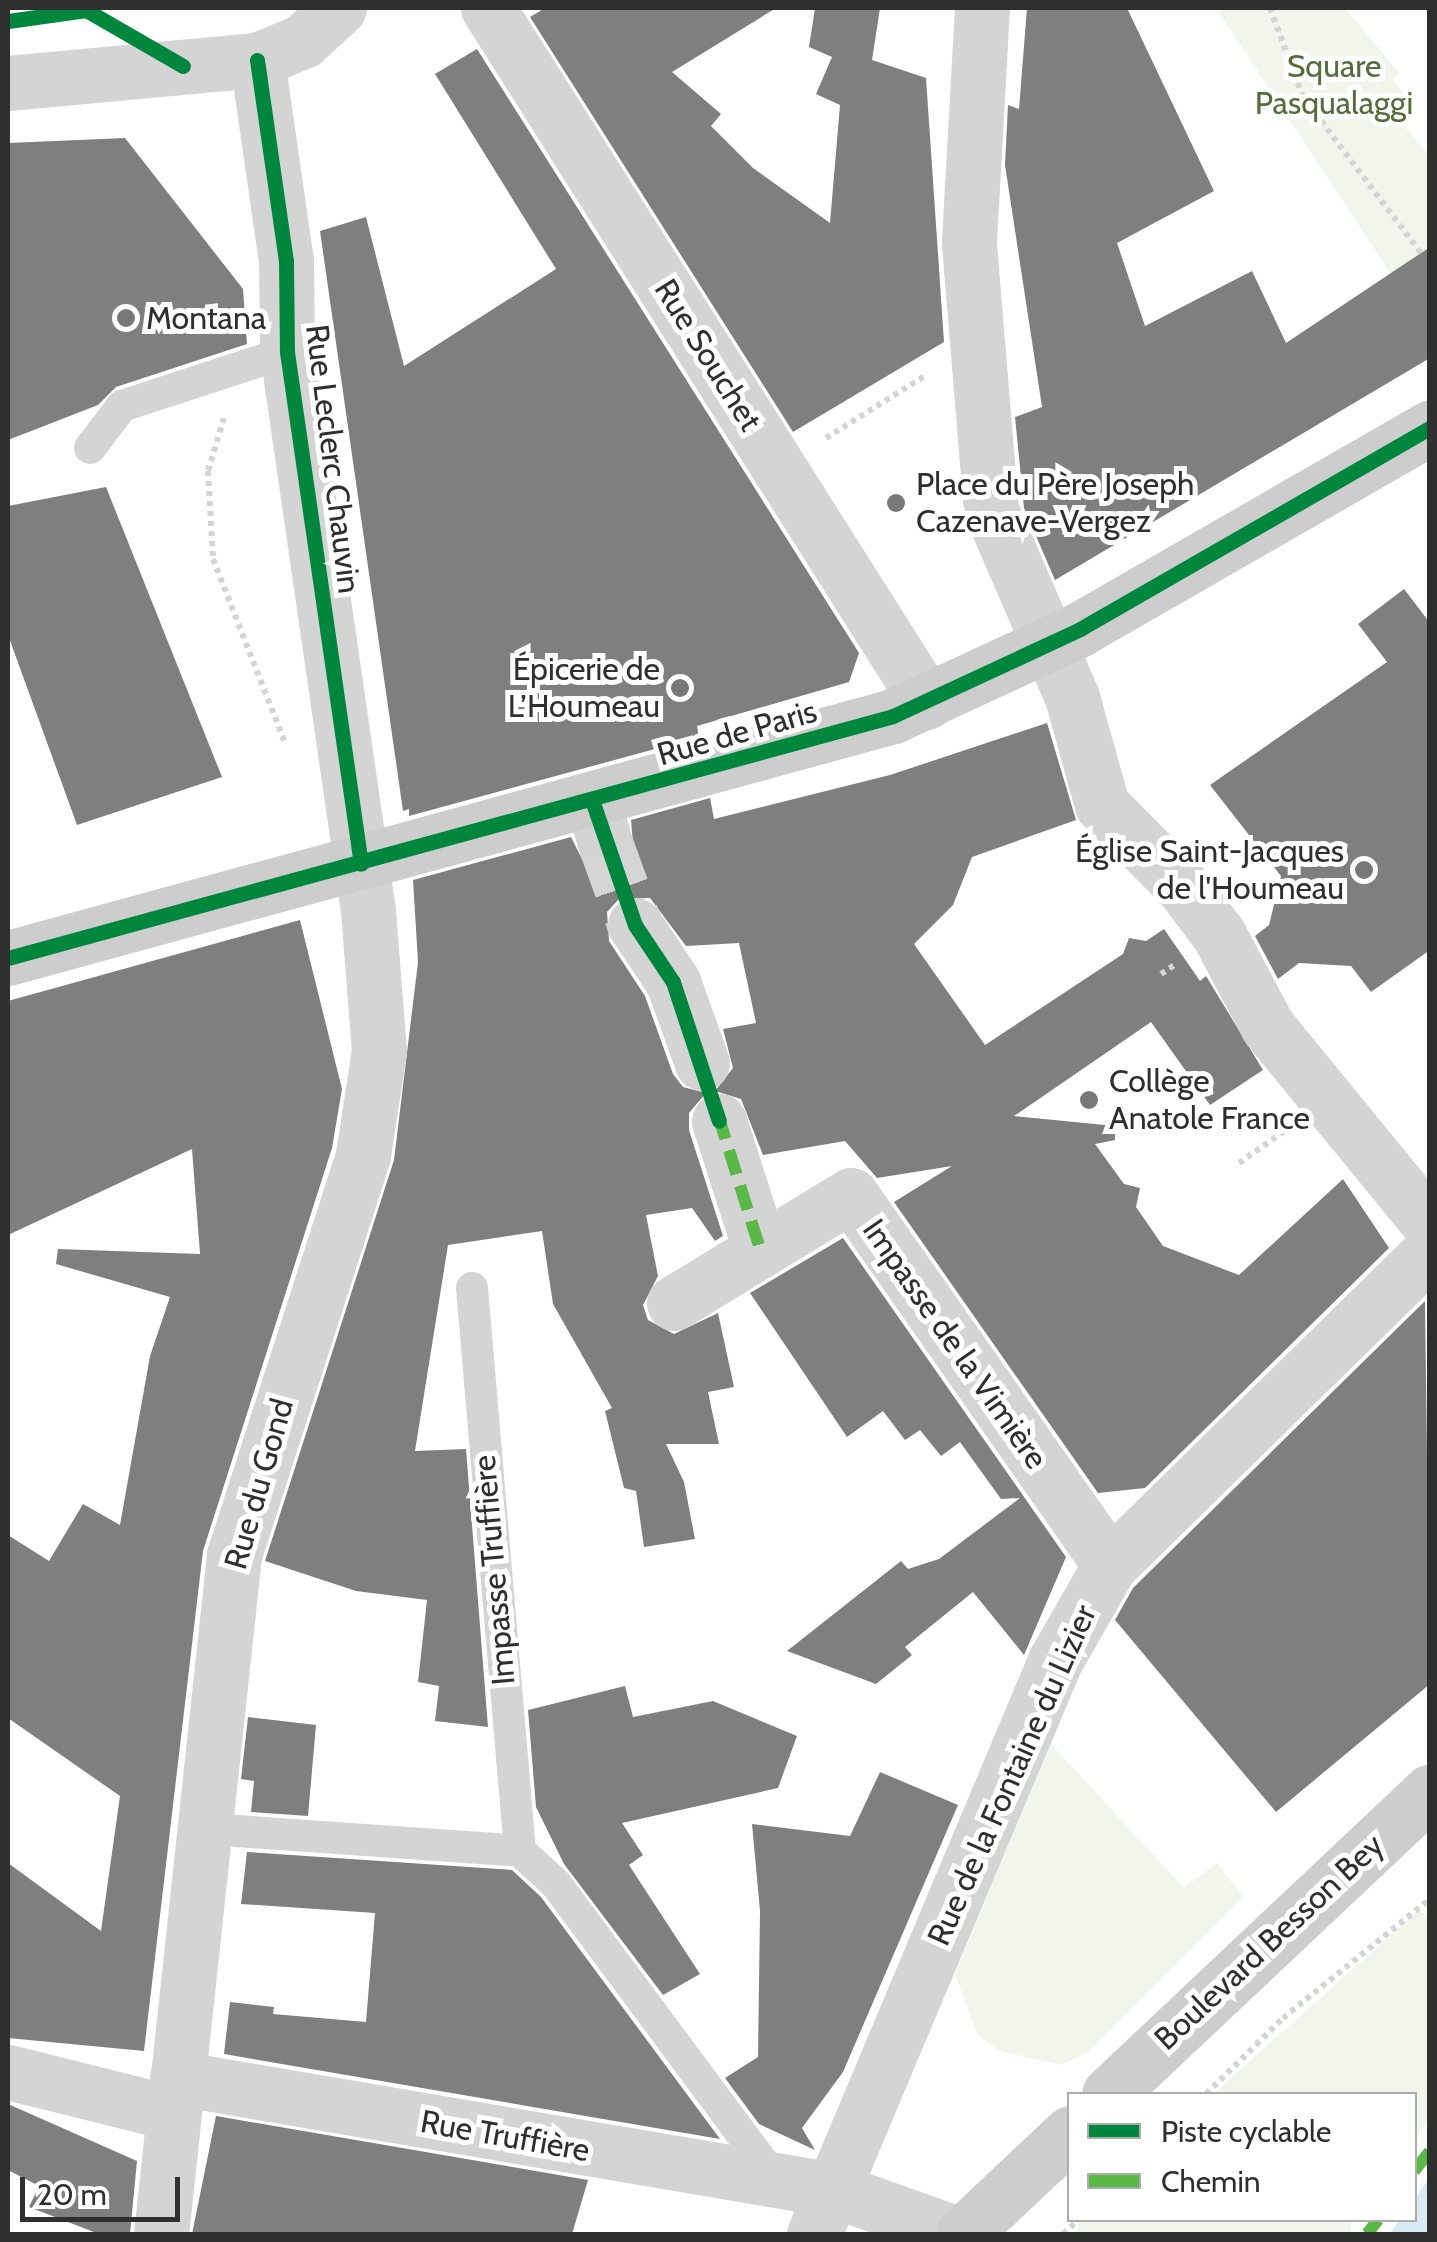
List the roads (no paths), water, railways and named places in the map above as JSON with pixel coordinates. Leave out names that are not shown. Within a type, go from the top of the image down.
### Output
[{"type":"street","points":[[8,83],[257,60],[302,40],[339,8]]},
{"type":"street","name":"Rue Souchet","points":[[488,8],[927,702]]},
{"type":"street","points":[[982,8],[969,244],[991,510],[1072,698],[1102,804],[1183,888],[1219,935],[1268,1026],[1430,1225]]},
{"type":"street","name":"Rue Leclerc Chauvin","points":[[257,60],[286,261],[272,355],[361,864]]},
{"type":"street","name":"Rue de Paris","points":[[8,958],[361,864],[598,819],[927,702],[1049,645],[1430,428]]},
{"type":"street","name":"Rue du Gond","points":[[161,2234],[208,1829],[234,1555],[350,1202],[377,1075],[361,864]]},
{"type":"street","points":[[635,924],[673,982],[702,1063]]},
{"type":"street","points":[[720,1121],[760,1248]]},
{"type":"street","name":"Impasse de la Vimière","points":[[674,1303],[851,1195],[1110,1564]]},
{"type":"street","name":"Rue de la Fontaine du Lizier","points":[[824,2212],[1056,1661],[1110,1564],[1430,1252]]},
{"type":"street","name":"Boulevard Besson Bey","points":[[1111,2092],[1430,1791]]},
{"type":"street","name":"Rue Truffière","points":[[8,2072],[780,2186],[824,2212],[960,2234]]},
{"type":"street","points":[[960,2234],[1067,2136]]},
{"type":"lane","points":[[90,448],[122,406],[272,355]]},
{"type":"lane","name":"Impasse Truffière","points":[[472,1288],[520,1851]]},
{"type":"lane","points":[[208,1829],[520,1851],[556,1884],[780,2186]]},
{"type":"tunnel","points":[[603,836],[635,925]]},
{"type":"place","name":"Montana","points":[[126,318]]},
{"type":"place","name":"Place du Père Joseph Cazenave-Vergez","points":[[896,503]]},
{"type":"place","name":"Épicerie de L’Houmeau","points":[[680,688]]},
{"type":"place","name":"Église Saint-Jacques de l'Houmeau","points":[[1364,870]]},
{"type":"place","name":"Collège Anatole France","points":[[1089,1100]]},
{"type":"park label","name":"Square Pasqualaggi","points":[[1334,86]]}]
